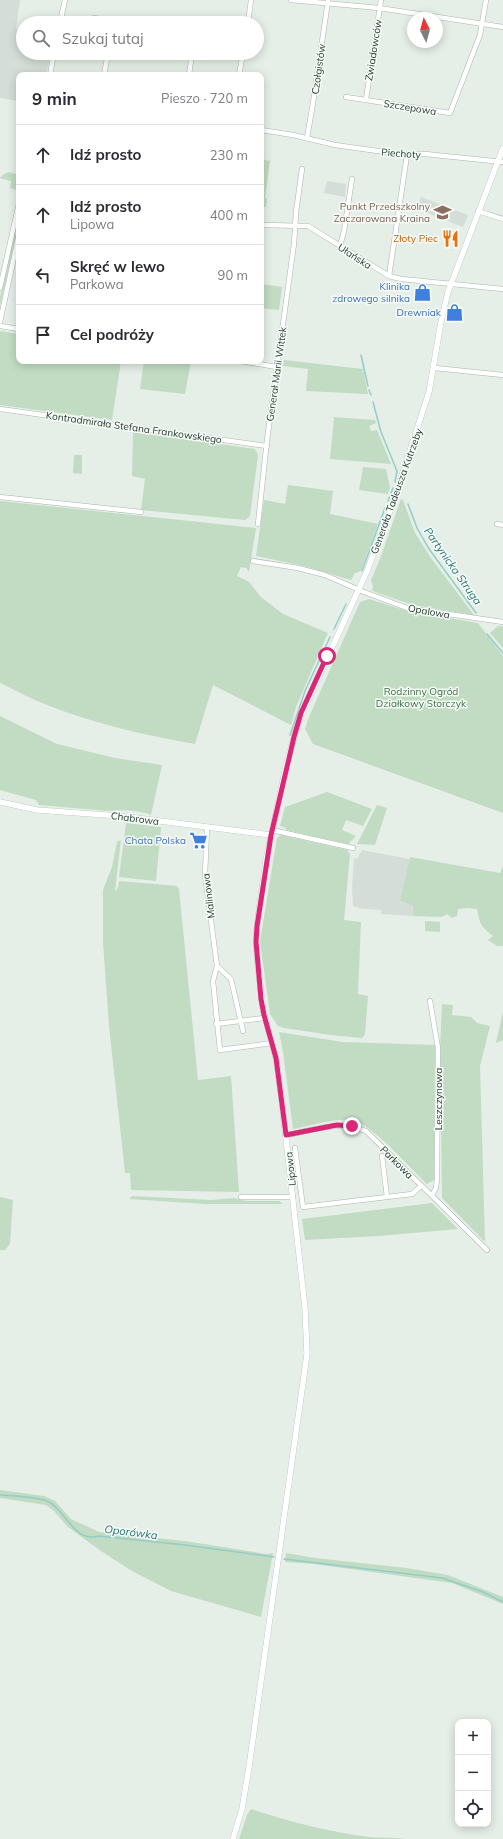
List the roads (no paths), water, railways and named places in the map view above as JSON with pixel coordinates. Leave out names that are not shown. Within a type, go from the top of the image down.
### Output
[{"type":"street","points":[[62,16],[65,0]]},
{"type":"street","points":[[249,16],[251,0]]},
{"type":"street","points":[[291,0],[328,1],[503,27]]},
{"type":"street","name":"Zwiadowców","points":[[366,99],[381,0]]},
{"type":"street","points":[[483,23],[486,0]]},
{"type":"street","name":"Czołgistów","points":[[306,138],[313,103],[328,1]]},
{"type":"street","name":"Szczepowa","points":[[346,97],[450,113],[483,23]]},
{"type":"street","points":[[51,72],[53,60]]},
{"type":"street","points":[[105,72],[107,60]]},
{"type":"street","points":[[189,72],[191,60]]},
{"type":"street","points":[[240,72],[242,60]]},
{"type":"street","name":"Piechoty","points":[[264,131],[335,145],[407,154],[425,154],[500,162]]},
{"type":"street","name":"Generała Tadeusza Kutrzeby","points":[[272,832],[286,766],[301,713],[358,590],[380,537],[415,440],[425,409],[435,368],[441,322],[451,284],[478,211],[500,162],[503,148]]},
{"type":"street","points":[[389,276],[407,154]]},
{"type":"street","name":"Generał Marii Wittek","points":[[258,524],[267,440],[296,225],[296,212],[302,168]]},
{"type":"street","points":[[340,246],[344,231],[352,179]]},
{"type":"street","points":[[478,211],[503,219]]},
{"type":"street","points":[[0,288],[16,216]]},
{"type":"street","name":"Ułańska","points":[[264,225],[308,226],[389,276],[401,279],[503,289]]},
{"type":"street","points":[[0,322],[16,248]]},
{"type":"street","points":[[0,326],[16,329]]},
{"type":"street","points":[[258,364],[277,367]]},
{"type":"street","points":[[435,368],[503,375]]},
{"type":"street","name":"Kontradmirała Stefana Frankowskiego","points":[[0,409],[267,446]]},
{"type":"street","points":[[0,497],[141,512]]},
{"type":"street","points":[[497,524],[503,525]]},
{"type":"street","name":"Opalowa","points":[[253,561],[298,568],[313,572],[340,581],[358,590],[407,608],[503,622]]},
{"type":"street","name":"Chabrowa","points":[[0,802],[37,810],[103,814],[207,827],[272,832]]},
{"type":"street","name":"Malinowa","points":[[207,827],[205,875],[217,966],[213,981],[216,1024],[220,1050],[272,1043]]},
{"type":"street","points":[[272,832],[353,848]]},
{"type":"street","name":"Lipowa","points":[[233,1839],[242,1809],[249,1767],[308,1354],[307,1330],[278,1067],[264,1018],[256,942],[272,832]]},
{"type":"street","points":[[217,966],[231,979],[243,1031]]},
{"type":"street","name":"Leszczynowa","points":[[430,1001],[438,1048],[437,1179],[436,1188],[432,1195]]},
{"type":"street","points":[[216,1024],[264,1018]]},
{"type":"street","name":"Parkowa","points":[[286,1135],[337,1125],[352,1126],[360,1129],[372,1137],[487,1250]]},
{"type":"street","points":[[296,1148],[303,1207],[412,1194],[422,1186]]},
{"type":"street","points":[[382,1156],[387,1197]]},
{"type":"street","points":[[241,1197],[293,1199]]},
{"type":"waterway","name":"Partynicka Struga","points":[[361,355],[368,386]]},
{"type":"waterway","name":"Partynicka Struga","points":[[369,390],[371,395]]},
{"type":"waterway","name":"Partynicka Struga","points":[[373,402],[381,432],[397,471],[395,482]]},
{"type":"waterway","points":[[388,501],[393,488]]},
{"type":"waterway","name":"Partynicka Struga","points":[[408,504],[417,528],[429,549],[476,613]]},
{"type":"waterway","points":[[362,571],[385,508]]},
{"type":"waterway","points":[[334,629],[346,604]]},
{"type":"waterway","name":"Partynicka Struga","points":[[487,634],[503,653]]},
{"type":"waterway","points":[[290,735],[305,691],[330,637]]},
{"type":"waterway","name":"Oporówka","points":[[0,1495],[45,1500],[55,1507],[77,1531],[90,1537],[99,1536],[185,1545],[274,1557]]},
{"type":"waterway","name":"Oporówka","points":[[284,1559],[442,1578],[483,1592],[503,1602]]},
{"type":"place","name":"Punkt Przedszkolny Zaczarowana Kraina","points":[[443,212]]},
{"type":"place","name":"Złoty Piec","points":[[451,238]]},
{"type":"place","name":"Klinika zdrowego silnika","points":[[423,292]]},
{"type":"place","name":"Drewniak","points":[[454,312]]},
{"type":"place","name":"Chata Polska","points":[[199,840]]},
{"type":"park label","name":"Rodzinny Ogród Działkowy Storczyk","points":[[421,696]]}]
